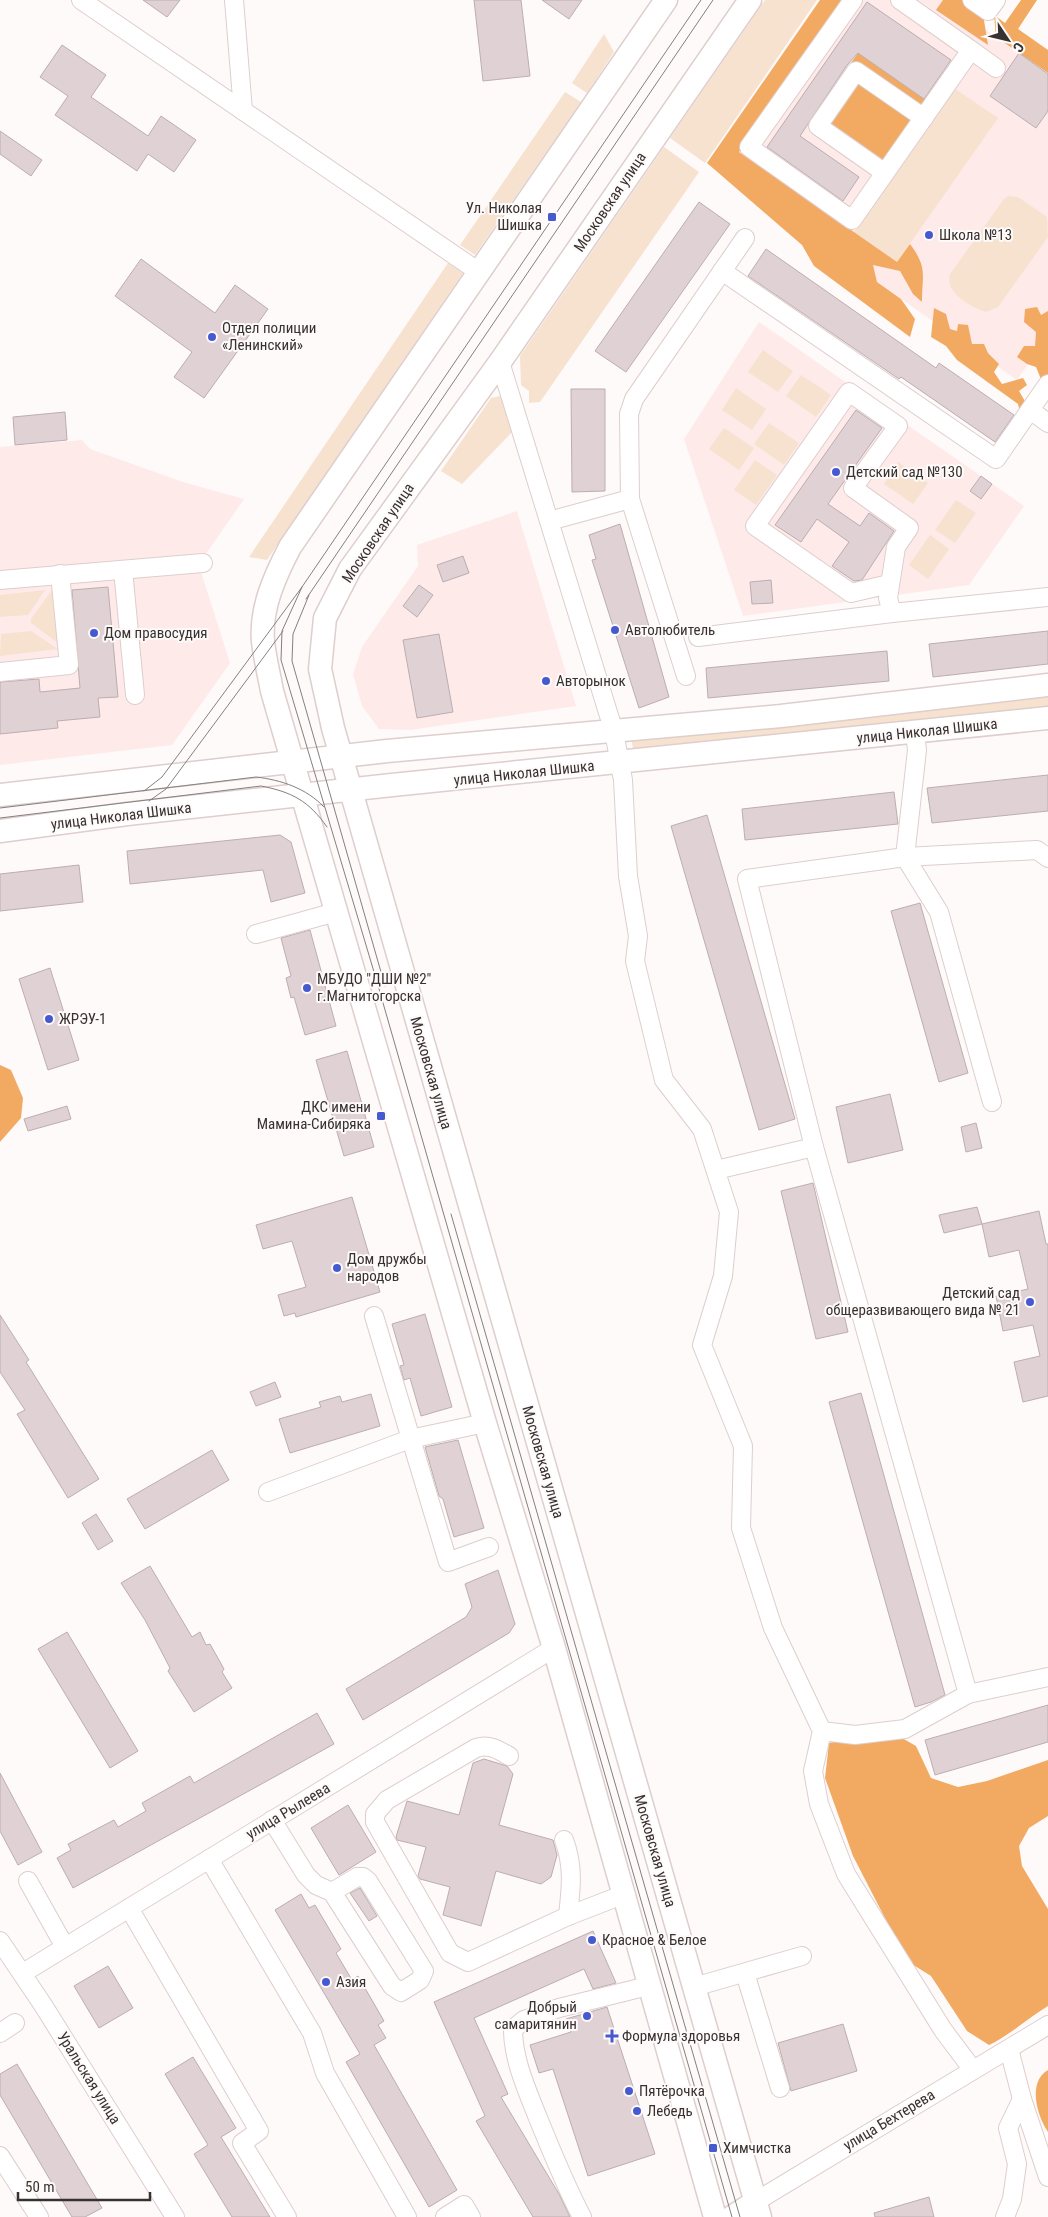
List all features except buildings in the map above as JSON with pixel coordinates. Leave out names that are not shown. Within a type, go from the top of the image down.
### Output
[{"type":"main road","points":[[666,0],[290,546],[275,575],[266,605],[263,640],[272,691],[292,761],[485,1423],[554,1648],[648,1986],[715,2217]]},
{"type":"main road","name":"Московская улица","points":[[750,0],[500,362],[350,569],[325,618],[320,669],[328,711],[350,790],[757,2210]]},
{"type":"main road","name":"улица Николая Шишка","points":[[0,795],[292,761],[781,716],[1048,685]]},
{"type":"main road","name":"улица Николая Шишка","points":[[0,830],[302,795],[621,764],[1048,718]]},
{"type":"main road","name":"улица Бехтерева","points":[[732,2217],[757,2210]]},
{"type":"street","points":[[81,0],[479,272]]},
{"type":"street","points":[[234,0],[243,111]]},
{"type":"street","points":[[853,0],[750,147],[852,220],[971,50]]},
{"type":"street","points":[[900,0],[996,68]]},
{"type":"street","points":[[972,0],[988,11],[996,0]]},
{"type":"street","points":[[885,173],[818,126],[856,71],[924,118]]},
{"type":"street","points":[[686,676],[630,499],[629,414],[634,399],[745,238]]},
{"type":"street","points":[[722,270],[996,458],[1048,384]]},
{"type":"street","points":[[500,362],[518,426],[614,732],[621,764],[628,876],[638,936],[635,960],[664,1080],[702,1129],[730,1212],[723,1276],[702,1344],[744,1446],[741,1528],[773,1628],[822,1731],[813,1771],[818,1804],[846,1874],[943,2030],[973,2070]]},
{"type":"street","points":[[889,584],[851,593],[755,526],[849,392],[898,426],[854,488],[909,528],[896,548],[888,598],[892,614]]},
{"type":"street","points":[[1030,410],[1048,423]]},
{"type":"street","points":[[549,521],[630,499]]},
{"type":"street","points":[[0,580],[203,563]]},
{"type":"street","points":[[123,570],[135,695]]},
{"type":"street","points":[[0,672],[69,665],[60,574]]},
{"type":"street","points":[[698,637],[1048,598]]},
{"type":"street","points":[[915,732],[916,750],[905,857],[939,912],[992,1102]]},
{"type":"street","points":[[968,1694],[814,1147],[747,879],[905,857],[1037,850],[1048,858]]},
{"type":"street","points":[[256,934],[336,912]]},
{"type":"street","points":[[716,1170],[814,1147]]},
{"type":"street","points":[[374,1316],[448,1562],[489,1547]]},
{"type":"street","points":[[268,1492],[410,1439],[485,1423]]},
{"type":"street","name":"улица Рылеева","points":[[22,1973],[554,1648]]},
{"type":"street","points":[[822,1731],[855,1735],[905,1729],[968,1694],[1048,1677]]},
{"type":"street","points":[[509,1756],[497,1748],[486,1745],[476,1748],[387,1800],[375,1814],[374,1822],[450,1953],[468,1962],[568,1916],[622,1894]]},
{"type":"street","points":[[272,1820],[306,1875],[316,1885],[332,1892],[392,1986],[400,1992],[420,1980],[424,1971],[368,1881],[363,1877],[358,1877],[332,1892]]},
{"type":"street","points":[[564,1840],[570,1856],[572,1881],[568,1916]]},
{"type":"street","points":[[209,1859],[312,2033],[324,2073],[407,2217]]},
{"type":"street","points":[[28,1880],[65,1947]]},
{"type":"street","points":[[129,1908],[259,2131],[242,2143],[287,2217]]},
{"type":"street","name":"Уральская улица","points":[[0,1941],[175,2217]]},
{"type":"street","points":[[694,1987],[802,1956]]},
{"type":"street","points":[[744,1972],[780,2088]]},
{"type":"street","points":[[582,2217],[564,2184],[528,2092],[513,2046],[513,2029],[524,2020],[559,2008],[648,1986]]},
{"type":"street","points":[[0,2033],[16,2023]]},
{"type":"street","name":"улица Бехтерева","points":[[757,2210],[973,2070],[1048,2025]]},
{"type":"street","points":[[1009,2049],[1022,2099],[1043,2150],[1048,2177]]},
{"type":"street","points":[[1005,2217],[1012,2199],[1017,2164],[1008,2128],[1022,2099]]},
{"type":"street","points":[[0,2156],[39,2217]]},
{"type":"street","points":[[997,2217],[1012,2199]]},
{"type":"street","points":[[445,2217],[464,2205],[472,2217]]},
{"type":"shaded area","points":[[765,0],[817,0],[705,163],[670,138]]},
{"type":"shaded area","name":"Школа №13","points":[[820,0],[943,0],[1048,74],[1048,335],[1017,380],[707,163]]},
{"type":"shaded area","points":[[820,0],[846,0],[739,152],[897,262],[910,244],[922,266],[922,302],[913,294],[900,271],[873,265],[877,282],[901,299],[915,319],[910,337],[814,266],[802,245],[707,163]]},
{"type":"shaded area","points":[[943,0],[963,0],[983,14],[988,45],[936,10]]},
{"type":"shaded area","points":[[1021,0],[1037,0],[1018,29],[1048,50],[1048,73],[996,37],[994,15],[1005,23]]},
{"type":"shaded area","points":[[604,34],[614,52],[587,93],[572,83]]},
{"type":"shaded area","points":[[858,53],[933,105],[885,173],[810,121]]},
{"type":"shaded area","points":[[954,88],[998,118],[897,262],[854,232]]},
{"type":"shaded area","points":[[565,92],[581,102],[475,255],[460,245]]},
{"type":"shaded area","points":[[664,147],[699,172],[540,402],[529,403],[529,391],[521,385],[520,356]]},
{"type":"shaded area","points":[[1008,196],[1018,197],[1047,217],[1048,237],[998,307],[986,312],[966,303],[955,293],[949,281],[950,274]]},
{"type":"shaded area","points":[[448,263],[463,273],[267,560],[249,557]]},
{"type":"shaded area","points":[[1037,307],[1041,315],[1048,311],[1048,376],[1043,384],[1036,367],[1027,364],[1017,357],[1024,346],[1035,346],[1036,332],[1024,322],[1025,309]]},
{"type":"shaded area","points":[[934,308],[946,314],[950,329],[957,331],[958,324],[968,325],[972,344],[984,344],[988,353],[999,364],[994,372],[1002,384],[1023,378],[1027,385],[1019,391],[1026,403],[1021,416],[1018,404],[957,360],[946,346],[931,337]]},
{"type":"shaded area","name":"Детский сад №130","points":[[759,322],[1024,506],[969,585],[743,616],[684,439]]},
{"type":"shaded area","points":[[763,350],[793,371],[778,392],[748,372]]},
{"type":"shaded area","points":[[801,375],[831,395],[816,417],[786,396]]},
{"type":"shaded area","points":[[736,388],[766,409],[752,430],[722,410]]},
{"type":"shaded area","points":[[506,397],[514,430],[462,484],[441,471],[491,398]]},
{"type":"shaded area","points":[[769,423],[799,443],[784,465],[754,444]]},
{"type":"shaded area","points":[[724,428],[754,448],[739,470],[709,449]]},
{"type":"shaded area","points":[[82,440],[90,449],[183,482],[244,499],[205,555],[201,572],[230,663],[172,745],[0,765],[0,447]]},
{"type":"shaded area","points":[[755,460],[777,475],[756,505],[734,490]]},
{"type":"shaded area","points":[[898,462],[928,483],[913,504],[884,484]]},
{"type":"shaded area","points":[[956,500],[976,513],[955,543],[935,530]]},
{"type":"shaded area","name":"Авторынок","points":[[517,511],[576,706],[410,730],[379,729],[362,706],[353,674],[362,647],[418,566],[417,545]]},
{"type":"shaded area","points":[[930,535],[949,549],[928,579],[909,565]]},
{"type":"shaded area","points":[[54,587],[62,646],[31,623],[31,619]]},
{"type":"shaded area","points":[[45,590],[28,615],[0,617],[0,595]]},
{"type":"shaded area","points":[[31,631],[58,649],[0,656],[1,634]]},
{"type":"shaded area","points":[[1048,689],[1048,708],[634,755],[631,737]]},
{"type":"shaded area","points":[[0,1065],[11,1070],[23,1098],[21,1118],[0,1142]]},
{"type":"shaded area","points":[[895,1734],[916,1746],[931,1778],[958,1787],[987,1781],[1048,1760],[1048,1816],[1029,1828],[1019,1846],[1022,1866],[1048,1909],[1048,2006],[989,2045],[967,2031],[931,1976],[907,1961],[853,1856],[825,1778],[829,1743],[853,1738]]},
{"type":"shaded area","points":[[1048,2070],[1048,2132],[1040,2117],[1036,2091],[1042,2075]]},
{"type":"tram line","points":[[144,791],[162,777],[302,587],[701,0]]},
{"type":"tram line","points":[[306,599],[713,0]]},
{"type":"tram line","points":[[302,587],[282,631],[281,660],[377,982],[732,2217]]},
{"type":"tram line","points":[[309,595],[293,634],[292,661],[385,986]]},
{"type":"tram line","points":[[149,801],[166,789],[283,631]]},
{"type":"tram line","points":[[0,808],[256,777],[275,780],[293,786],[317,800],[324,807]]},
{"type":"tram line","points":[[0,818],[261,786],[282,791],[299,799],[313,810],[327,827]]},
{"type":"tram line","points":[[451,1214],[740,2217]]},
{"type":"place","name":"Ул. Николая Шишка","points":[[552,217]]},
{"type":"place","name":"Школа №13","points":[[929,235]]},
{"type":"place","name":"Отдел полиции «Ленинский»","points":[[212,337]]},
{"type":"place","name":"Детский сад №130","points":[[836,472]]},
{"type":"place","name":"Автолюбитель","points":[[615,630]]},
{"type":"place","name":"Дом правосудия","points":[[94,633]]},
{"type":"place","name":"Авторынок","points":[[546,681]]},
{"type":"place","name":"МБУДО \"ДШИ №2\" г.Магнитогорска","points":[[307,988]]},
{"type":"place","name":"ЖРЭУ-1","points":[[49,1019]]},
{"type":"place","name":"ДКС имени Мамина-Сибиряка","points":[[381,1116]]},
{"type":"place","name":"Дом дружбы народов","points":[[337,1268]]},
{"type":"place","name":"Детский сад общеразвивающего вида № 21","points":[[1030,1302]]},
{"type":"place","name":"Красное & Белое","points":[[592,1940]]},
{"type":"place","name":"Азия","points":[[326,1982]]},
{"type":"place","name":"Добрый самаритянин","points":[[587,2016]]},
{"type":"place","name":"Формула здоровья","points":[[612,2036]]},
{"type":"place","name":"Пятёрочка","points":[[629,2091]]},
{"type":"place","name":"Лебедь","points":[[637,2111]]},
{"type":"place","name":"Химчистка","points":[[713,2148]]}]
